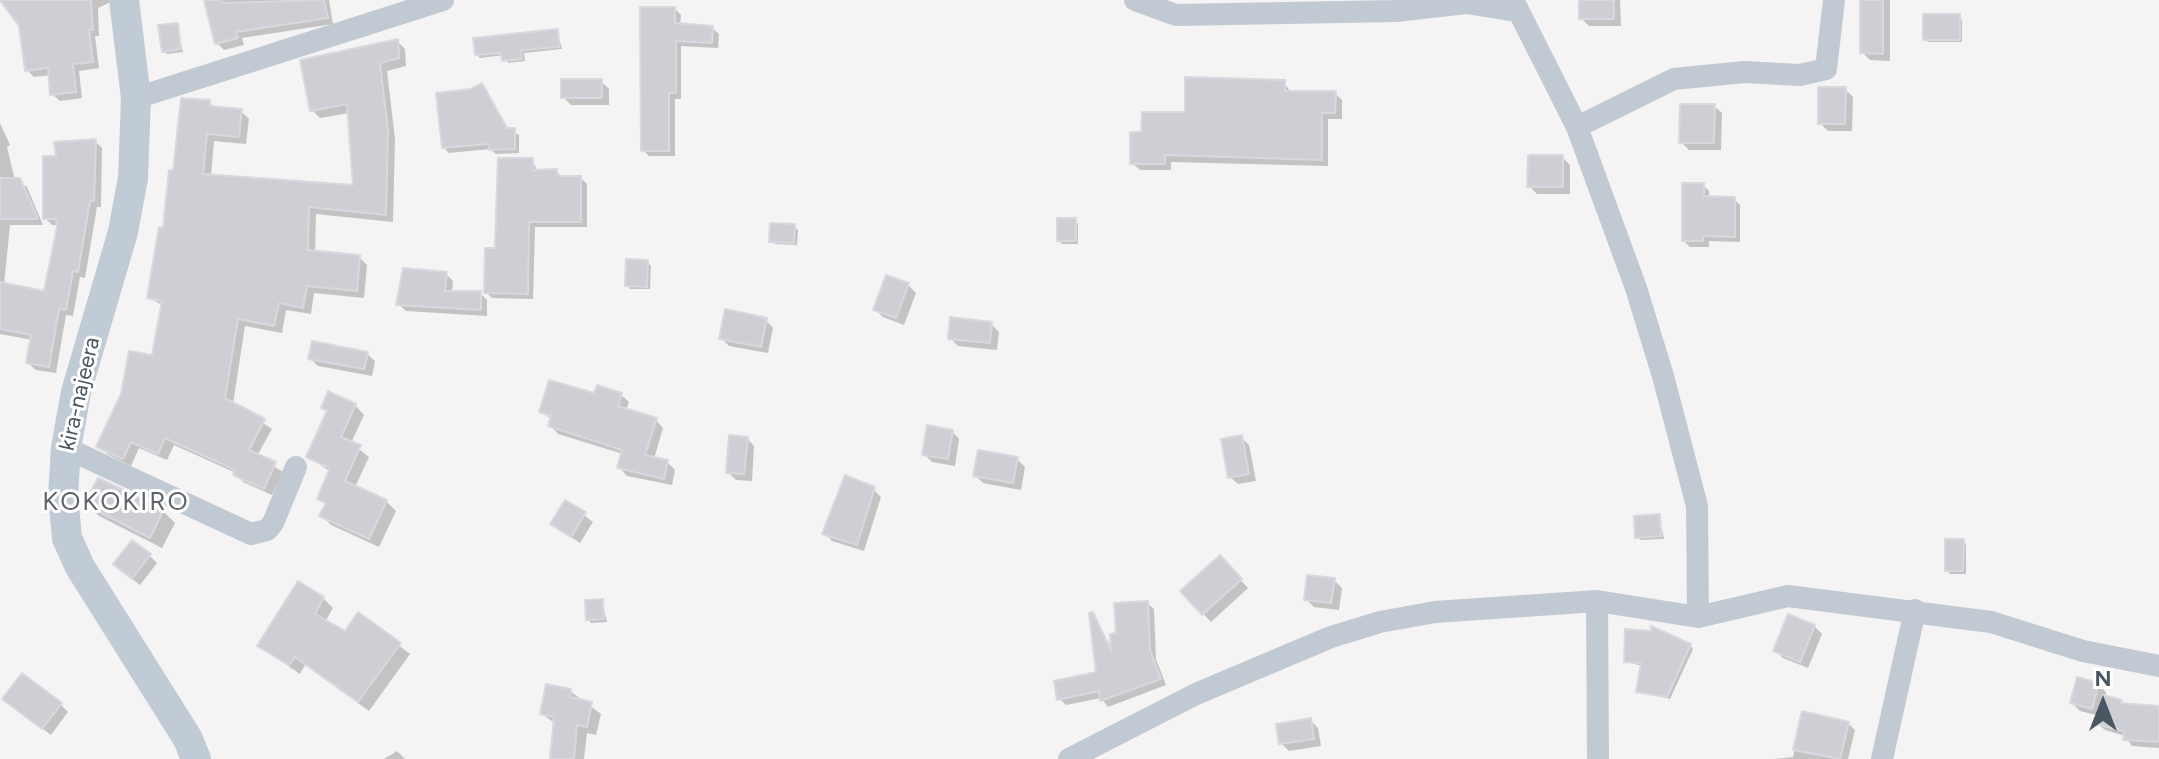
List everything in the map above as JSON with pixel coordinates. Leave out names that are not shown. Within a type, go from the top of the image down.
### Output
[{"type":"street","name":"kira-najeera","points":[[124,0],[136,98],[133,178],[123,232],[76,392],[66,448],[63,496],[67,538],[80,567],[188,739],[196,759]]},
{"type":"street","points":[[136,98],[443,0]]},
{"type":"street","points":[[1135,0],[1154,9],[1186,16],[1396,11],[1466,3],[1514,6],[1577,127],[1636,288],[1697,506],[1698,617]]},
{"type":"street","points":[[1577,127],[1674,79],[1744,72],[1800,75],[1826,69],[1834,0]]},
{"type":"street","points":[[66,448],[251,534],[267,530],[273,523],[296,467]]},
{"type":"street","points":[[1069,759],[1196,694],[1331,637],[1380,622],[1435,612],[1597,601],[1698,617],[1788,596],[1991,622],[2083,651],[2159,666]]},
{"type":"street","points":[[1597,601],[1598,759]]},
{"type":"street","points":[[1882,759],[1915,610]]},
{"type":"building","points":[[0,0],[91,0],[93,30],[89,30],[93,62],[73,64],[76,92],[50,95],[48,68],[25,71],[19,26]]},
{"type":"building","points":[[204,0],[222,0],[223,3],[324,0],[328,18],[236,32],[238,38],[215,44]]},
{"type":"building","points":[[1579,0],[1614,0],[1614,19],[1579,19]]},
{"type":"building","points":[[1860,0],[1883,0],[1883,54],[1860,53]]},
{"type":"building","points":[[640,7],[675,7],[675,23],[713,26],[712,43],[676,41],[676,93],[669,93],[669,151],[641,151]]},
{"type":"building","points":[[1923,14],[1960,14],[1960,40],[1923,40]]},
{"type":"building","points":[[178,23],[181,49],[162,52],[158,25]]},
{"type":"building","points":[[558,29],[559,47],[521,50],[522,59],[502,61],[501,53],[475,55],[473,38]]},
{"type":"building","points":[[398,39],[399,58],[380,63],[388,130],[386,215],[309,207],[308,250],[360,255],[357,291],[307,286],[303,308],[279,303],[274,326],[238,319],[225,398],[265,419],[249,450],[276,462],[264,489],[233,475],[235,470],[165,438],[158,454],[131,442],[123,459],[96,447],[121,394],[129,351],[152,355],[162,301],[147,298],[159,227],[163,228],[169,170],[173,171],[181,98],[210,100],[210,106],[242,109],[239,137],[207,134],[203,174],[353,185],[347,104],[310,111],[300,60]]},
{"type":"building","points":[[1185,77],[1285,80],[1285,91],[1336,91],[1335,113],[1322,113],[1322,160],[1165,155],[1165,164],[1130,164],[1130,132],[1141,132],[1142,112],[1185,112]]},
{"type":"building","points":[[561,79],[602,79],[602,98],[561,98]]},
{"type":"building","points":[[482,83],[507,128],[515,128],[515,149],[489,150],[489,144],[442,148],[436,93],[471,89]]},
{"type":"building","points":[[1818,87],[1846,87],[1845,124],[1818,124]]},
{"type":"building","points":[[1680,104],[1715,104],[1714,143],[1679,143]]},
{"type":"building","points":[[96,139],[94,201],[90,201],[78,272],[73,271],[66,310],[59,309],[49,367],[26,363],[31,335],[0,329],[0,282],[44,291],[57,227],[56,219],[43,219],[43,156],[56,156],[54,142]]},
{"type":"building","points":[[1528,155],[1563,155],[1563,187],[1527,187]]},
{"type":"building","points":[[498,158],[533,158],[533,170],[557,169],[557,176],[581,176],[581,222],[529,222],[528,294],[484,293],[485,248],[495,248]]},
{"type":"building","points":[[0,178],[20,178],[38,219],[0,219]]},
{"type":"building","points":[[1682,183],[1704,183],[1704,196],[1735,197],[1735,237],[1703,236],[1703,241],[1682,241]]},
{"type":"building","points":[[1057,218],[1076,218],[1076,241],[1057,241]]},
{"type":"building","points":[[770,223],[795,224],[794,243],[769,242]]},
{"type":"building","points":[[626,259],[648,260],[647,287],[625,286]]},
{"type":"building","points":[[403,268],[447,272],[445,291],[481,291],[481,310],[396,305]]},
{"type":"building","points":[[886,275],[909,283],[896,318],[873,310]]},
{"type":"building","points":[[725,309],[767,318],[761,347],[719,339]]},
{"type":"building","points":[[950,317],[992,322],[990,343],[948,339]]},
{"type":"building","points":[[312,341],[368,352],[364,369],[308,359]]},
{"type":"building","points":[[549,380],[594,393],[597,385],[622,393],[618,406],[657,418],[645,455],[668,460],[664,479],[617,468],[622,450],[548,426],[551,416],[539,412]]},
{"type":"building","points":[[328,391],[356,404],[341,437],[361,445],[345,481],[387,500],[369,539],[319,516],[326,503],[317,499],[330,468],[306,457],[327,411],[321,408]]},
{"type":"building","points":[[927,425],[953,430],[948,459],[922,455]]},
{"type":"building","points":[[729,435],[748,437],[744,474],[726,473]]},
{"type":"building","points":[[1242,435],[1249,474],[1228,478],[1221,439]]},
{"type":"building","points":[[978,450],[1018,457],[1013,483],[973,476]]},
{"type":"building","points":[[845,475],[875,487],[857,545],[822,534]]},
{"type":"building","points":[[98,478],[164,509],[150,538],[84,504]]},
{"type":"building","points":[[565,500],[586,512],[571,537],[550,524]]},
{"type":"building","points":[[1660,514],[1661,536],[1635,538],[1634,516]]},
{"type":"building","points":[[1945,539],[1964,539],[1963,571],[1945,571]]},
{"type":"building","points":[[132,540],[151,554],[132,579],[113,564]]},
{"type":"building","points":[[1220,555],[1242,579],[1202,615],[1180,591]]},
{"type":"building","points":[[1307,575],[1335,578],[1331,603],[1304,600]]},
{"type":"building","points":[[298,581],[324,597],[315,614],[345,631],[358,612],[401,643],[358,702],[295,657],[289,665],[257,646]]},
{"type":"building","points":[[603,599],[604,619],[586,620],[585,600]]},
{"type":"building","points":[[1148,601],[1150,650],[1161,679],[1100,701],[1099,691],[1057,700],[1054,681],[1096,672],[1089,613],[1093,612],[1111,651],[1110,634],[1116,633],[1114,603]]},
{"type":"building","points":[[1788,614],[1815,625],[1800,662],[1773,651]]},
{"type":"building","points":[[1651,626],[1691,644],[1667,697],[1636,692],[1641,663],[1624,662],[1625,629],[1651,631]]},
{"type":"building","points":[[22,673],[62,703],[42,729],[2,699]]},
{"type":"building","points":[[2077,677],[2099,683],[2092,709],[2070,703]]},
{"type":"building","points":[[546,684],[571,689],[570,697],[592,702],[587,727],[577,725],[574,759],[550,759],[554,717],[540,714]]},
{"type":"building","points":[[2103,695],[2122,700],[2121,703],[2159,706],[2159,742],[2123,740],[2124,731],[2096,724]]},
{"type":"building","points":[[1802,711],[1849,722],[1840,759],[1793,750]]},
{"type":"building","points":[[1311,718],[1314,739],[1279,744],[1276,724]]},
{"type":"district","name":"KOKOKIRO","points":[[116,502]]}]
